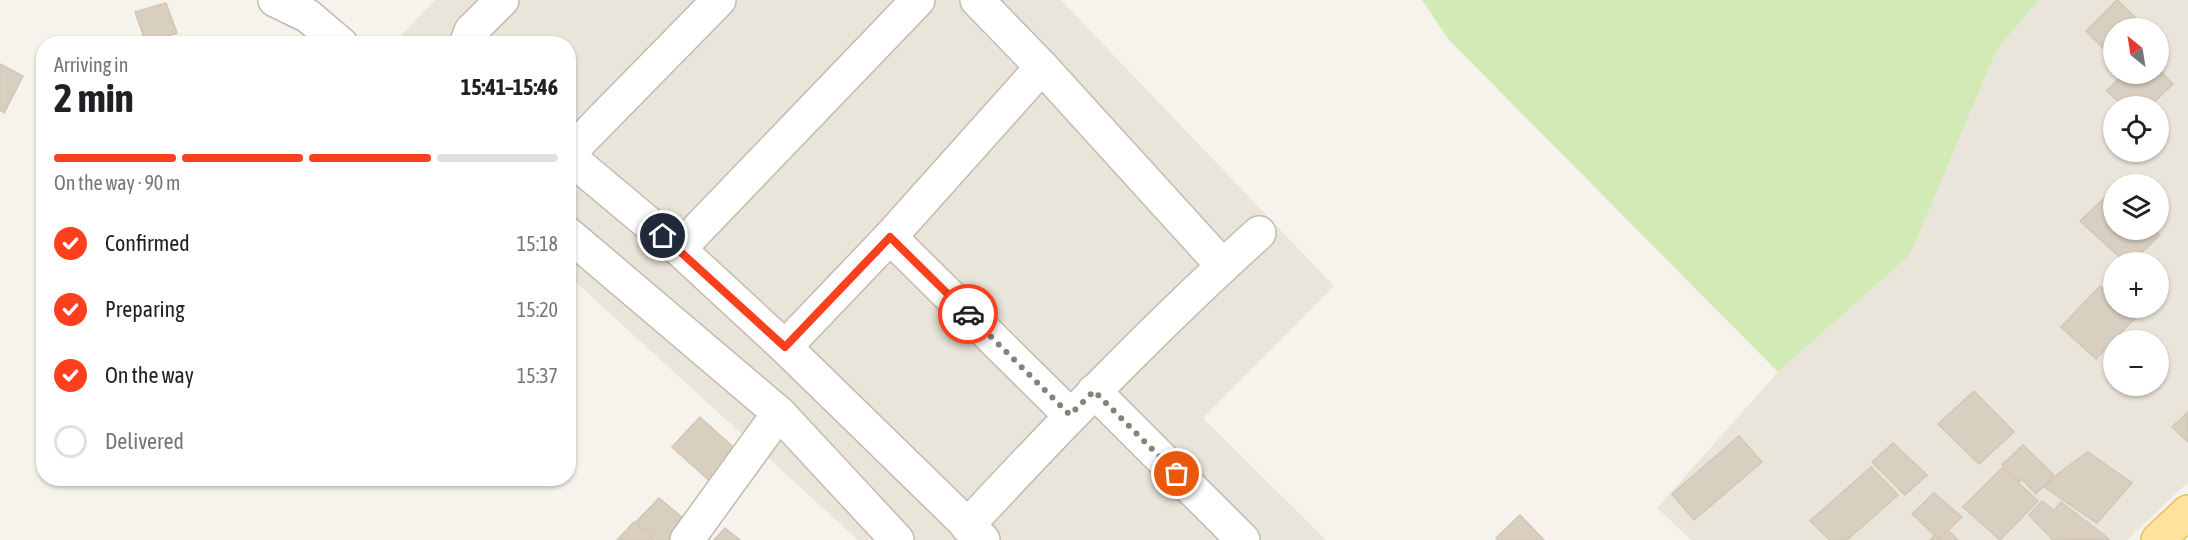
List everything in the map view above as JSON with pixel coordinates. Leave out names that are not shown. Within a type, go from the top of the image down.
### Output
[{"type":"main road","points":[[2158,540],[2188,512]]},
{"type":"street","points":[[275,0],[315,8],[335,36]]},
{"type":"street","points":[[469,36],[471,31],[502,0]]},
{"type":"street","points":[[576,147],[719,0]]},
{"type":"street","points":[[679,249],[918,0]]},
{"type":"street","points":[[977,0],[1042,67],[1223,266]]},
{"type":"street","points":[[785,347],[890,237],[1042,67]]},
{"type":"street","points":[[576,162],[679,249],[785,347],[975,533],[1070,415],[1259,233]]},
{"type":"street","points":[[890,237],[1070,415]]},
{"type":"street","points":[[576,241],[779,413],[897,540]]},
{"type":"street","points":[[1094,391],[1243,540]]},
{"type":"street","points":[[687,540],[779,413]]},
{"type":"shaded area","points":[[435,0],[1061,0],[1334,286],[1203,418],[1326,540],[858,540],[576,282],[576,36],[401,36]]},
{"type":"shaded area","points":[[2039,0],[2188,0],[2188,482],[2127,540],[1691,540],[1657,508],[1778,372],[1910,255],[1997,49]]},
{"type":"green space","points":[[1422,0],[2039,0],[1997,49],[1910,255],[1778,372],[1449,40]]},
{"type":"building","points":[[2117,0],[2136,18],[2103,18],[2103,48],[2086,31]]},
{"type":"building","points":[[166,3],[177,33],[168,36],[144,36],[135,12]]},
{"type":"building","points":[[0,64],[23,76],[4,113],[0,110]]},
{"type":"building","points":[[2169,80],[2173,84],[2160,96],[2112,96],[2107,91],[2114,84],[2169,84]]},
{"type":"building","points":[[2103,199],[2103,240],[2155,240],[2142,252],[2114,252],[2080,221]]},
{"type":"building","points":[[2100,286],[2103,289],[2103,318],[2135,318],[2124,330],[2103,330],[2103,352],[2096,359],[2061,327]]},
{"type":"building","points":[[1974,391],[2014,432],[1979,464],[1938,424]]},
{"type":"building","points":[[2188,412],[2188,442],[2172,427]]},
{"type":"building","points":[[700,417],[742,455],[713,484],[672,447]]},
{"type":"building","points":[[1739,436],[1762,462],[1694,520],[1672,494]]},
{"type":"building","points":[[1893,443],[1927,475],[1905,495],[1872,462]]},
{"type":"building","points":[[2023,445],[2054,475],[2036,494],[2022,479],[2019,482],[2002,465]]},
{"type":"building","points":[[2088,452],[2132,483],[2097,523],[2044,487]]},
{"type":"building","points":[[1871,467],[1898,495],[1847,540],[1830,540],[1810,521]]},
{"type":"building","points":[[2002,468],[2038,501],[2000,540],[1963,507]]},
{"type":"building","points":[[1934,493],[1962,517],[1939,539],[1912,514]]},
{"type":"building","points":[[659,498],[695,528],[684,540],[658,540],[636,522]]},
{"type":"building","points":[[2042,501],[2054,510],[2061,502],[2109,539],[2053,540],[2029,515]]},
{"type":"building","points":[[1520,515],[1544,540],[1498,540],[1496,538]]},
{"type":"building","points":[[634,522],[655,540],[617,540]]},
{"type":"building","points":[[725,528],[740,540],[714,540]]},
{"type":"building","points":[[1948,530],[1958,540],[1930,540],[1935,535],[1939,539]]},
{"type":"way so far","points":[[968,314],[1070,415],[1094,391],[1177,474]]},
{"type":"route","points":[[663,236],[785,347],[890,237],[968,314]]}]
